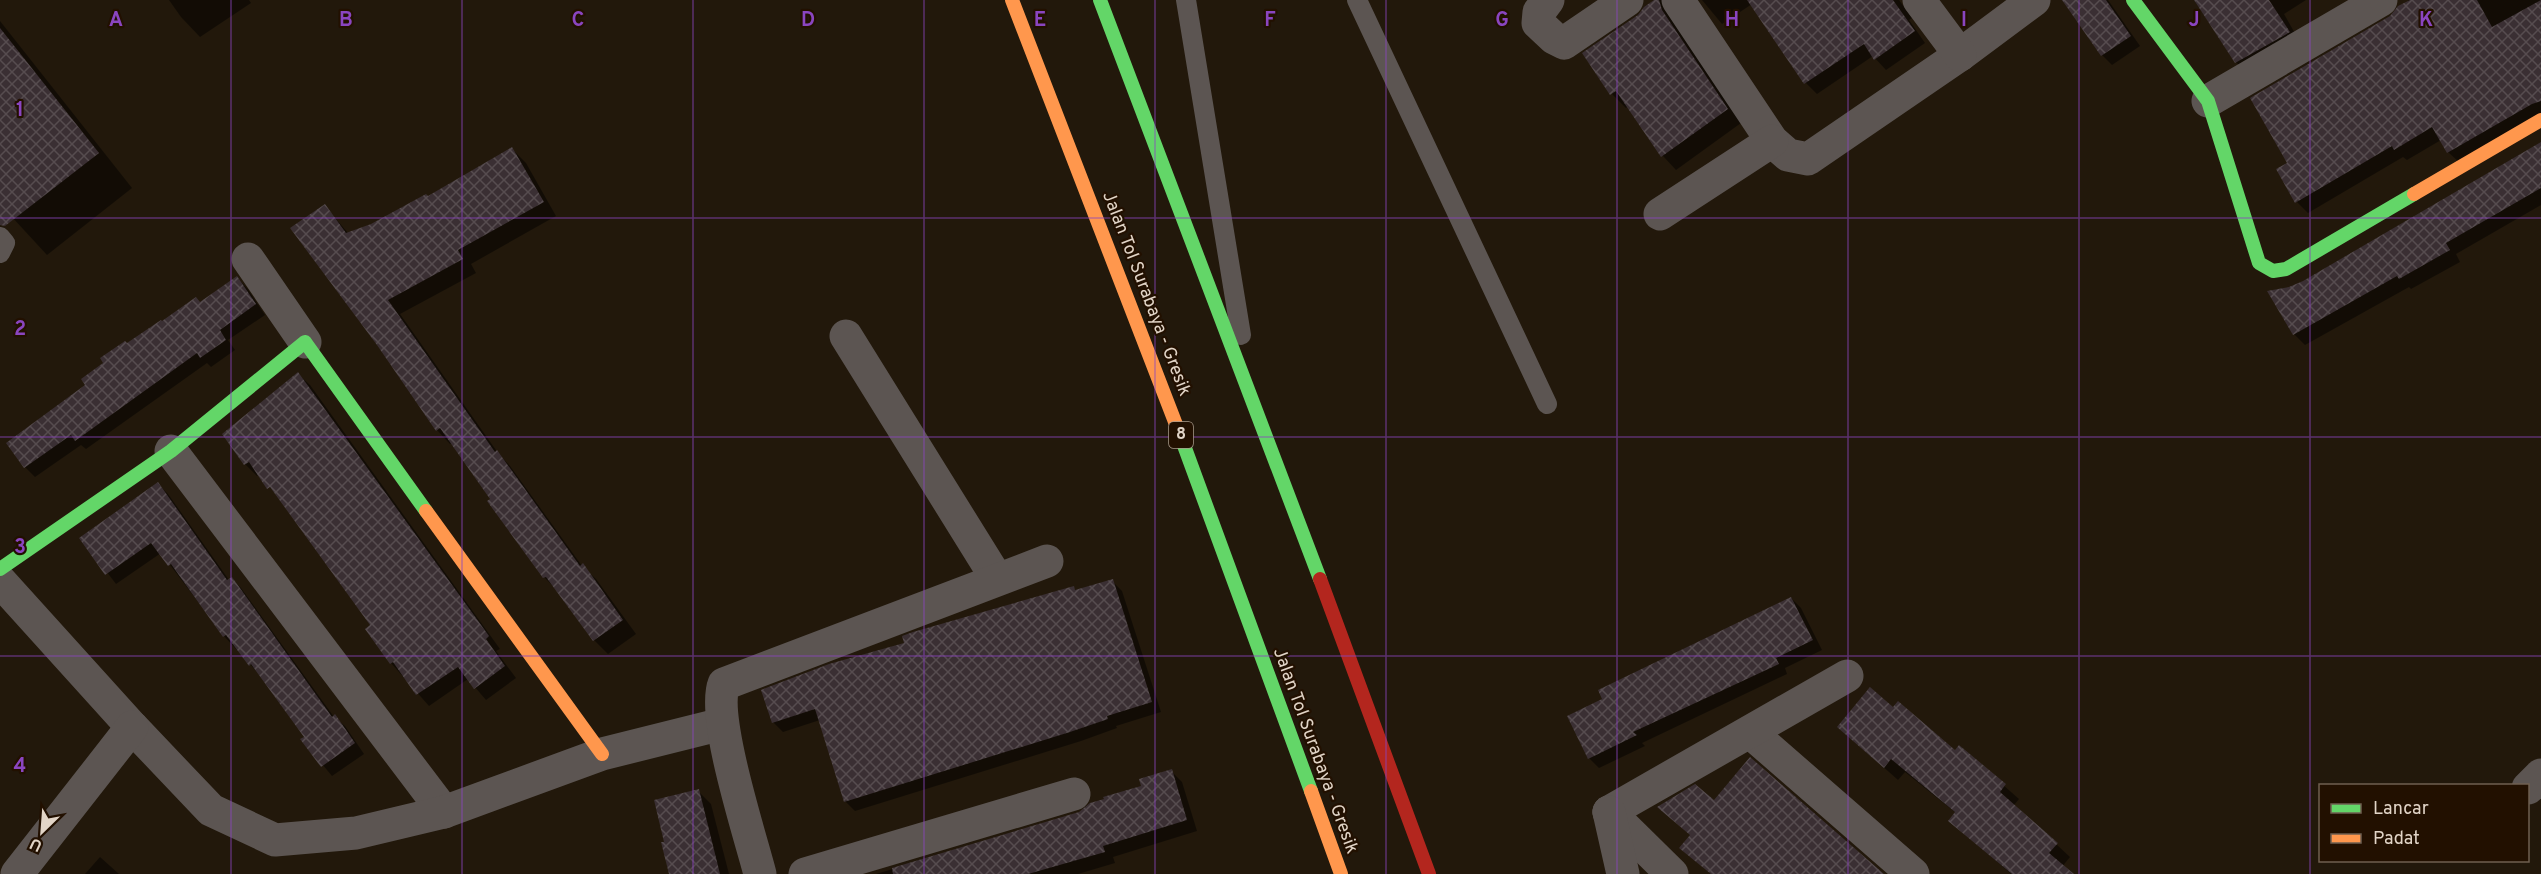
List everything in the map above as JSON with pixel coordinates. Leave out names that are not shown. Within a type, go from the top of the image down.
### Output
[{"type":"main road","name":"Jalan Tol Surabaya - Gresik","points":[[1012,0],[1173,414],[1341,874]]},
{"type":"main road","points":[[1100,0],[1249,388],[1429,874]]},
{"type":"main road","points":[[2133,0],[2208,101],[2259,263],[2273,271],[2286,269],[2541,120]]},
{"type":"main road","points":[[0,569],[171,451],[305,342],[602,754]]},
{"type":"street","points":[[1548,0],[1539,12],[1538,23],[1554,38],[1564,43],[1627,0]]},
{"type":"street","points":[[1678,0],[1772,141],[1788,155],[1808,159],[1960,55],[2034,0]]},
{"type":"street","points":[[1919,0],[1960,55]]},
{"type":"street","points":[[2208,101],[2381,0]]},
{"type":"street","points":[[1660,214],[1772,141]]},
{"type":"street","points":[[248,259],[305,342]]},
{"type":"street","points":[[846,336],[997,579]]},
{"type":"street","points":[[171,451],[444,812]]},
{"type":"street","points":[[760,874],[722,724],[720,694],[724,684],[734,678],[1047,561]]},
{"type":"street","points":[[0,581],[132,727],[211,810],[275,840],[356,833],[444,812],[602,754],[722,724]]},
{"type":"street","points":[[1609,812],[1847,676]]},
{"type":"street","points":[[17,874],[132,727]]},
{"type":"street","points":[[1750,732],[1912,874]]},
{"type":"street","points":[[2529,787],[2541,775]]},
{"type":"street","points":[[805,874],[1074,794]]},
{"type":"street","points":[[1609,812],[1623,874]]},
{"type":"street","points":[[1609,812],[1672,874]]},
{"type":"lane","points":[[1186,0],[1249,388]]},
{"type":"lane","points":[[1358,0],[1547,404]]},
{"type":"lane","points":[[0,237],[5,243],[0,252]]},
{"type":"building","points":[[1654,0],[1659,0],[1662,10],[1728,109],[1661,157],[1616,91],[1610,95],[1582,53],[1638,15]]},
{"type":"building","points":[[1747,0],[1893,0],[1915,31],[1874,60],[1864,44],[1804,84]]},
{"type":"building","points":[[2062,0],[2106,0],[2131,36],[2101,56]]},
{"type":"building","points":[[2194,0],[2269,0],[2290,32],[2235,63]]},
{"type":"building","points":[[2410,0],[2477,0],[2492,27],[2541,0],[2541,101],[2447,153],[2432,127],[2394,150],[2392,146],[2295,203],[2276,169],[2287,163],[2250,98],[2390,16],[2398,6]]},
{"type":"building","points":[[0,28],[99,153],[5,226],[0,225]]},
{"type":"building","points":[[2541,142],[2541,188],[2446,243],[2450,250],[2399,279],[2397,276],[2293,335],[2267,291],[2289,287],[2303,281]]},
{"type":"building","points":[[512,147],[544,202],[458,250],[463,259],[388,300],[495,452],[497,450],[580,566],[583,563],[623,620],[593,641],[546,577],[543,578],[487,501],[490,499],[440,428],[436,431],[377,345],[290,228],[325,204],[346,233],[371,224],[426,194],[428,196]]},
{"type":"building","points":[[237,276],[256,304],[220,330],[226,340],[200,358],[197,353],[75,441],[71,435],[24,468],[6,443],[85,385],[81,379],[103,363],[100,358],[162,321],[196,297],[200,302]]},
{"type":"building","points":[[298,372],[489,636],[486,639],[505,666],[474,689],[458,667],[416,695],[393,662],[390,664],[365,629],[370,625],[270,487],[267,489],[249,462],[244,465],[222,434]]},
{"type":"building","points":[[158,482],[227,580],[232,577],[332,717],[335,714],[355,743],[321,767],[300,739],[304,737],[251,664],[249,666],[226,635],[223,637],[171,564],[168,566],[151,543],[105,575],[79,538]]},
{"type":"building","points":[[1113,579],[1152,702],[1107,716],[1108,719],[1070,732],[844,802],[815,709],[772,723],[761,690],[829,664],[904,643],[902,636],[913,632],[1074,586],[1075,590]]},
{"type":"building","points":[[1791,597],[1813,640],[1776,658],[1779,664],[1633,732],[1637,735],[1588,759],[1567,716],[1602,699],[1598,690]]},
{"type":"building","points":[[1870,687],[1893,707],[1898,701],[1955,750],[1959,745],[2006,784],[2000,792],[2058,843],[2049,853],[2074,874],[2012,874],[1948,821],[1955,812],[1891,759],[1884,768],[1837,727]]},
{"type":"building","points":[[1750,757],[1884,874],[1711,874],[1679,848],[1690,835],[1657,807],[1695,784],[1714,800]]},
{"type":"building","points":[[1172,769],[1187,820],[1103,846],[1105,852],[1028,874],[893,874],[892,868],[1079,812],[1090,803],[1104,799],[1103,797],[1141,786],[1139,779]]},
{"type":"building","points":[[699,789],[720,874],[669,874],[654,800]]},
{"type":"traffic: fast","points":[[1100,0],[1320,579]]},
{"type":"traffic: fast","points":[[2133,0],[2208,101],[2259,263],[2273,271],[2286,269],[2414,194]]},
{"type":"traffic: fast","points":[[0,569],[171,451],[305,342],[426,511]]},
{"type":"traffic: fast","points":[[1182,440],[1311,791]]},
{"type":"traffic: slow","points":[[1012,0],[1182,440]]},
{"type":"traffic: slow","points":[[2414,194],[2541,120]]},
{"type":"traffic: slow","points":[[426,511],[602,754]]},
{"type":"traffic: slow","points":[[1311,791],[1341,874]]},
{"type":"traffic: jam","points":[[1320,579],[1429,874]]}]
